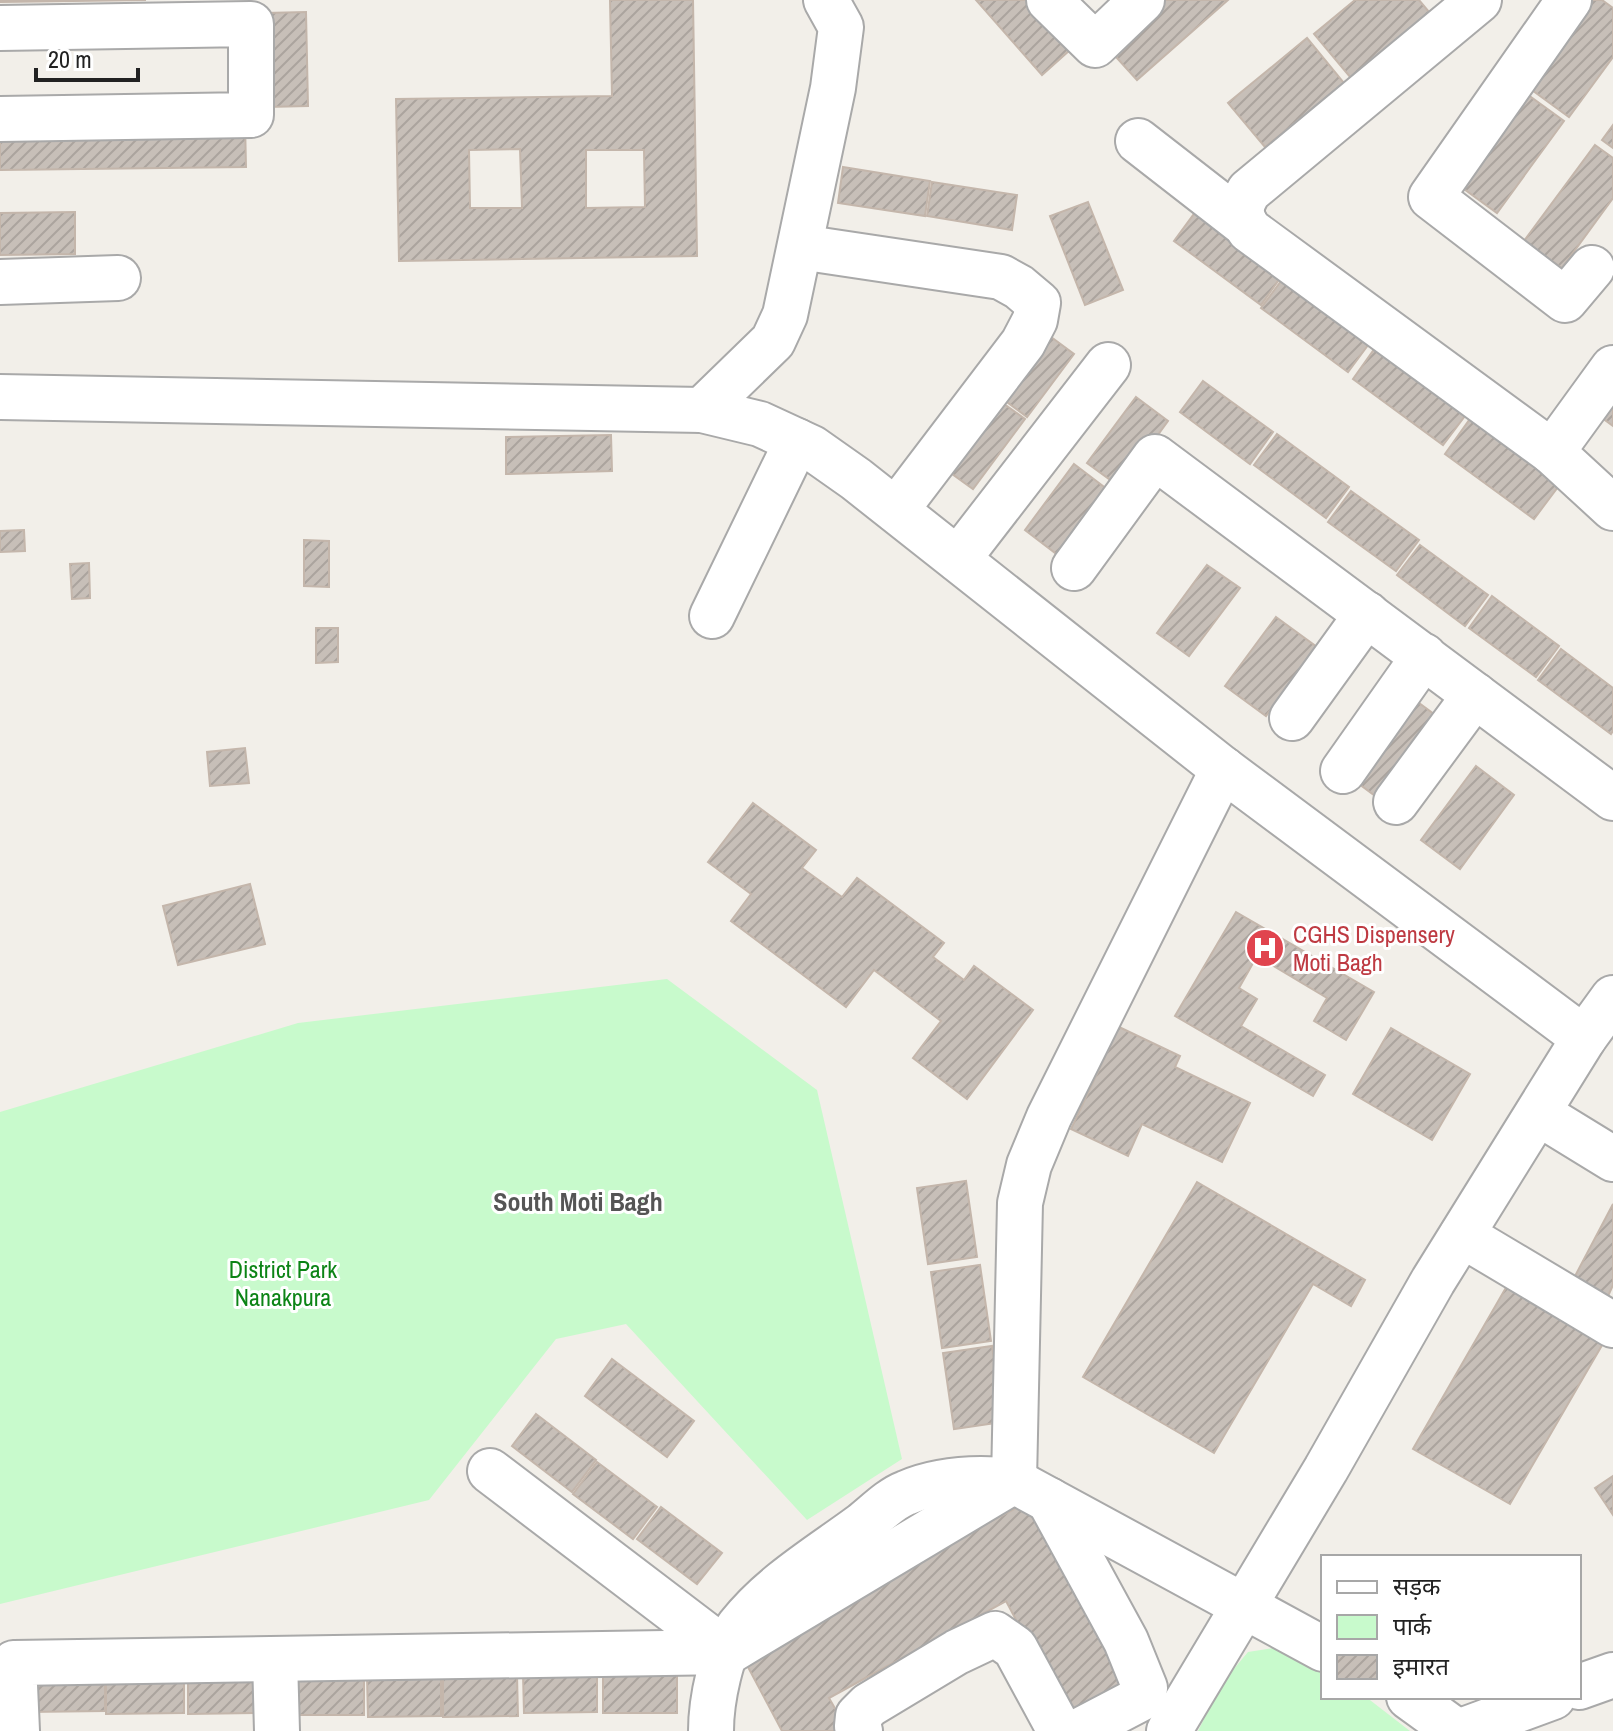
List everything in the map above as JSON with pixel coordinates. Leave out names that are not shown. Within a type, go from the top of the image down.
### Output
[{"type":"street","points":[[1049,0],[1095,45],[1142,0]]},
{"type":"street","points":[[1479,0],[1249,191],[1241,205],[1241,217],[1249,230],[1552,452],[1613,508]]},
{"type":"street","points":[[1569,0],[1431,197],[1565,300],[1606,264]]},
{"type":"street","points":[[702,410],[773,341],[785,315],[833,88],[842,9]]},
{"type":"street","points":[[0,28],[251,24],[251,115],[0,119]]},
{"type":"street","points":[[1138,141],[1246,225]]},
{"type":"street","points":[[800,247],[1001,277],[1038,303],[1035,320],[1023,343],[896,510]]},
{"type":"street","points":[[0,282],[118,278]]},
{"type":"street","points":[[958,559],[1108,365]]},
{"type":"street","points":[[1552,452],[1613,368]]},
{"type":"street","points":[[0,397],[702,410],[760,424],[812,448],[845,471],[1223,769],[1584,1038]]},
{"type":"street","points":[[712,616],[797,441]]},
{"type":"street","points":[[1074,568],[1155,457],[1613,798]]},
{"type":"street","points":[[1292,718],[1367,614]]},
{"type":"street","points":[[1343,771],[1424,656]]},
{"type":"street","points":[[1396,802],[1475,695]]},
{"type":"street","points":[[1079,1731],[1142,1698],[1145,1688],[1126,1641],[1032,1491],[1020,1203],[1029,1165],[1049,1117],[1223,769]]},
{"type":"street","points":[[1176,1724],[1462,1235],[1584,1038],[1613,998]]},
{"type":"street","points":[[1538,1113],[1613,1159]]},
{"type":"street","points":[[1462,1235],[1613,1325]]},
{"type":"street","points":[[490,1471],[722,1668],[744,1731]]},
{"type":"street","points":[[711,1731],[711,1703],[738,1628],[775,1590],[904,1493],[943,1482],[978,1477],[1032,1491],[1321,1648]]},
{"type":"street","points":[[860,1731],[858,1716],[869,1705],[957,1652],[995,1634],[1015,1648],[1060,1731]]},
{"type":"street","points":[[17,1731],[14,1663],[275,1659],[722,1668]]},
{"type":"street","points":[[275,1659],[277,1731]]},
{"type":"street","points":[[1581,1686],[1613,1675]]},
{"type":"street","points":[[1412,1699],[1458,1731],[1547,1699]]},
{"type":"green space","name":"District Park Nanakpura","points":[[667,979],[817,1090],[902,1459],[807,1520],[626,1324],[556,1339],[429,1500],[0,1604],[0,1112],[298,1023]]},
{"type":"green space","points":[[1280,1647],[1321,1667],[1321,1699],[1369,1699],[1410,1731],[1198,1731],[1222,1683],[1248,1652]]},
{"type":"building","points":[[0,0],[146,0],[0,2]]},
{"type":"building","points":[[610,0],[693,0],[697,256],[399,261],[396,99],[612,96]],"holes":[[[520,149],[522,208],[470,208],[469,150]],[[586,150],[644,150],[645,207],[586,208]]]},
{"type":"building","points":[[976,0],[1041,0],[1079,42],[1042,75]]},
{"type":"building","points":[[1161,0],[1228,0],[1137,80],[1107,47]]},
{"type":"building","points":[[1355,0],[1419,0],[1430,13],[1351,78],[1314,34]]},
{"type":"building","points":[[1587,0],[1602,0],[1613,8],[1613,57],[1569,117],[1525,85]]},
{"type":"building","points":[[306,12],[308,106],[267,107],[265,13]]},
{"type":"building","points":[[1307,38],[1344,83],[1265,147],[1228,103]]},
{"type":"building","points":[[1520,89],[1564,121],[1497,213],[1453,181]]},
{"type":"building","points":[[245,122],[246,167],[0,170],[0,126]]},
{"type":"building","points":[[1613,125],[1613,148],[1602,140]]},
{"type":"building","points":[[1595,145],[1613,158],[1613,198],[1562,268],[1524,241]]},
{"type":"building","points":[[843,167],[930,181],[925,216],[838,203]]},
{"type":"building","points":[[932,182],[1017,195],[1012,230],[927,216]]},
{"type":"building","points":[[1088,202],[1123,290],[1085,305],[1050,216]]},
{"type":"building","points":[[1202,203],[1288,267],[1261,305],[1174,241]]},
{"type":"building","points":[[75,212],[75,254],[0,255],[0,213]]},
{"type":"building","points":[[1290,269],[1377,333],[1348,372],[1261,308]]},
{"type":"building","points":[[1043,331],[1074,354],[1027,417],[996,394]]},
{"type":"building","points":[[1380,341],[1471,408],[1443,445],[1353,379]]},
{"type":"building","points":[[1203,381],[1273,432],[1250,464],[1180,412]]},
{"type":"building","points":[[1613,394],[1613,426],[1598,415]]},
{"type":"building","points":[[993,396],[1025,419],[973,489],[941,466]]},
{"type":"building","points":[[1136,397],[1168,421],[1120,487],[1087,463]]},
{"type":"building","points":[[1477,409],[1567,475],[1534,519],[1445,454]]},
{"type":"building","points":[[1277,434],[1349,487],[1326,518],[1254,465]]},
{"type":"building","points":[[611,435],[612,471],[506,474],[506,437]]},
{"type":"building","points":[[1074,464],[1112,493],[1063,559],[1025,530]]},
{"type":"building","points":[[1351,491],[1419,540],[1396,571],[1328,522]]},
{"type":"building","points":[[24,530],[25,551],[0,552],[0,531]]},
{"type":"building","points":[[304,540],[329,541],[329,587],[304,586]]},
{"type":"building","points":[[1420,545],[1488,595],[1465,626],[1397,575]]},
{"type":"building","points":[[89,563],[90,598],[72,599],[70,564]]},
{"type":"building","points":[[1207,565],[1240,588],[1189,656],[1157,633]]},
{"type":"building","points":[[1492,596],[1559,646],[1536,677],[1469,628]]},
{"type":"building","points":[[1276,617],[1317,647],[1266,716],[1225,686]]},
{"type":"building","points":[[316,628],[338,628],[338,662],[316,663]]},
{"type":"building","points":[[1561,649],[1613,688],[1611,734],[1538,680]]},
{"type":"building","points":[[1415,700],[1442,720],[1382,801],[1355,781]]},
{"type":"building","points":[[245,748],[249,783],[210,786],[207,752]]},
{"type":"building","points":[[1476,766],[1514,795],[1460,869],[1421,840]]},
{"type":"building","points":[[753,803],[816,850],[802,868],[842,897],[857,878],[944,943],[933,957],[964,980],[974,966],[1033,1010],[967,1099],[913,1058],[941,1021],[874,970],[846,1007],[731,921],[751,894],[708,862]]},
{"type":"building","points":[[250,884],[265,944],[178,965],[163,906]]},
{"type":"building","points":[[1236,912],[1374,992],[1346,1040],[1314,1021],[1327,998],[1257,956],[1239,988],[1257,999],[1241,1026],[1325,1075],[1313,1096],[1175,1016]]},
{"type":"building","points":[[1119,1027],[1180,1056],[1175,1067],[1250,1103],[1222,1162],[1142,1124],[1128,1156],[1071,1129]]},
{"type":"building","points":[[1391,1028],[1470,1074],[1432,1140],[1353,1094]]},
{"type":"building","points":[[966,1181],[977,1257],[928,1264],[917,1188]]},
{"type":"building","points":[[1197,1182],[1365,1280],[1351,1306],[1313,1284],[1214,1453],[1083,1377]]},
{"type":"building","points":[[1613,1204],[1613,1285],[1608,1296],[1574,1278]]},
{"type":"building","points":[[980,1265],[991,1341],[942,1348],[931,1272]]},
{"type":"building","points":[[1508,1284],[1605,1340],[1510,1504],[1413,1449]]},
{"type":"building","points":[[992,1346],[1003,1422],[954,1429],[943,1353]]},
{"type":"building","points":[[612,1359],[694,1421],[667,1457],[585,1396]]},
{"type":"building","points":[[536,1414],[596,1460],[572,1492],[512,1446]]},
{"type":"building","points":[[597,1462],[657,1507],[633,1539],[573,1494]]},
{"type":"building","points":[[1613,1476],[1613,1515],[1595,1488]]},
{"type":"building","points":[[1035,1498],[1138,1690],[1072,1725],[1006,1601],[829,1698],[848,1731],[782,1731],[741,1654]]},
{"type":"building","points":[[661,1507],[722,1553],[697,1584],[637,1539]]},
{"type":"building","points":[[105,1672],[105,1711],[27,1712],[26,1673]]},
{"type":"building","points":[[597,1673],[597,1712],[524,1713],[523,1674]]},
{"type":"building","points":[[677,1673],[677,1713],[603,1713],[603,1674]]},
{"type":"building","points":[[364,1674],[364,1715],[291,1715],[290,1675]]},
{"type":"building","points":[[106,1675],[184,1675],[184,1713],[106,1714]]},
{"type":"building","points":[[188,1675],[259,1675],[260,1713],[188,1714]]},
{"type":"building","points":[[441,1675],[441,1716],[368,1717],[367,1676]]},
{"type":"building","points":[[517,1675],[518,1716],[443,1717],[443,1676]]},
{"type":"place","name":"CGHS Dispensery Moti Bagh","points":[[1265,948]]},
{"type":"district","name":"South Moti Bagh","points":[[578,1201]]}]
